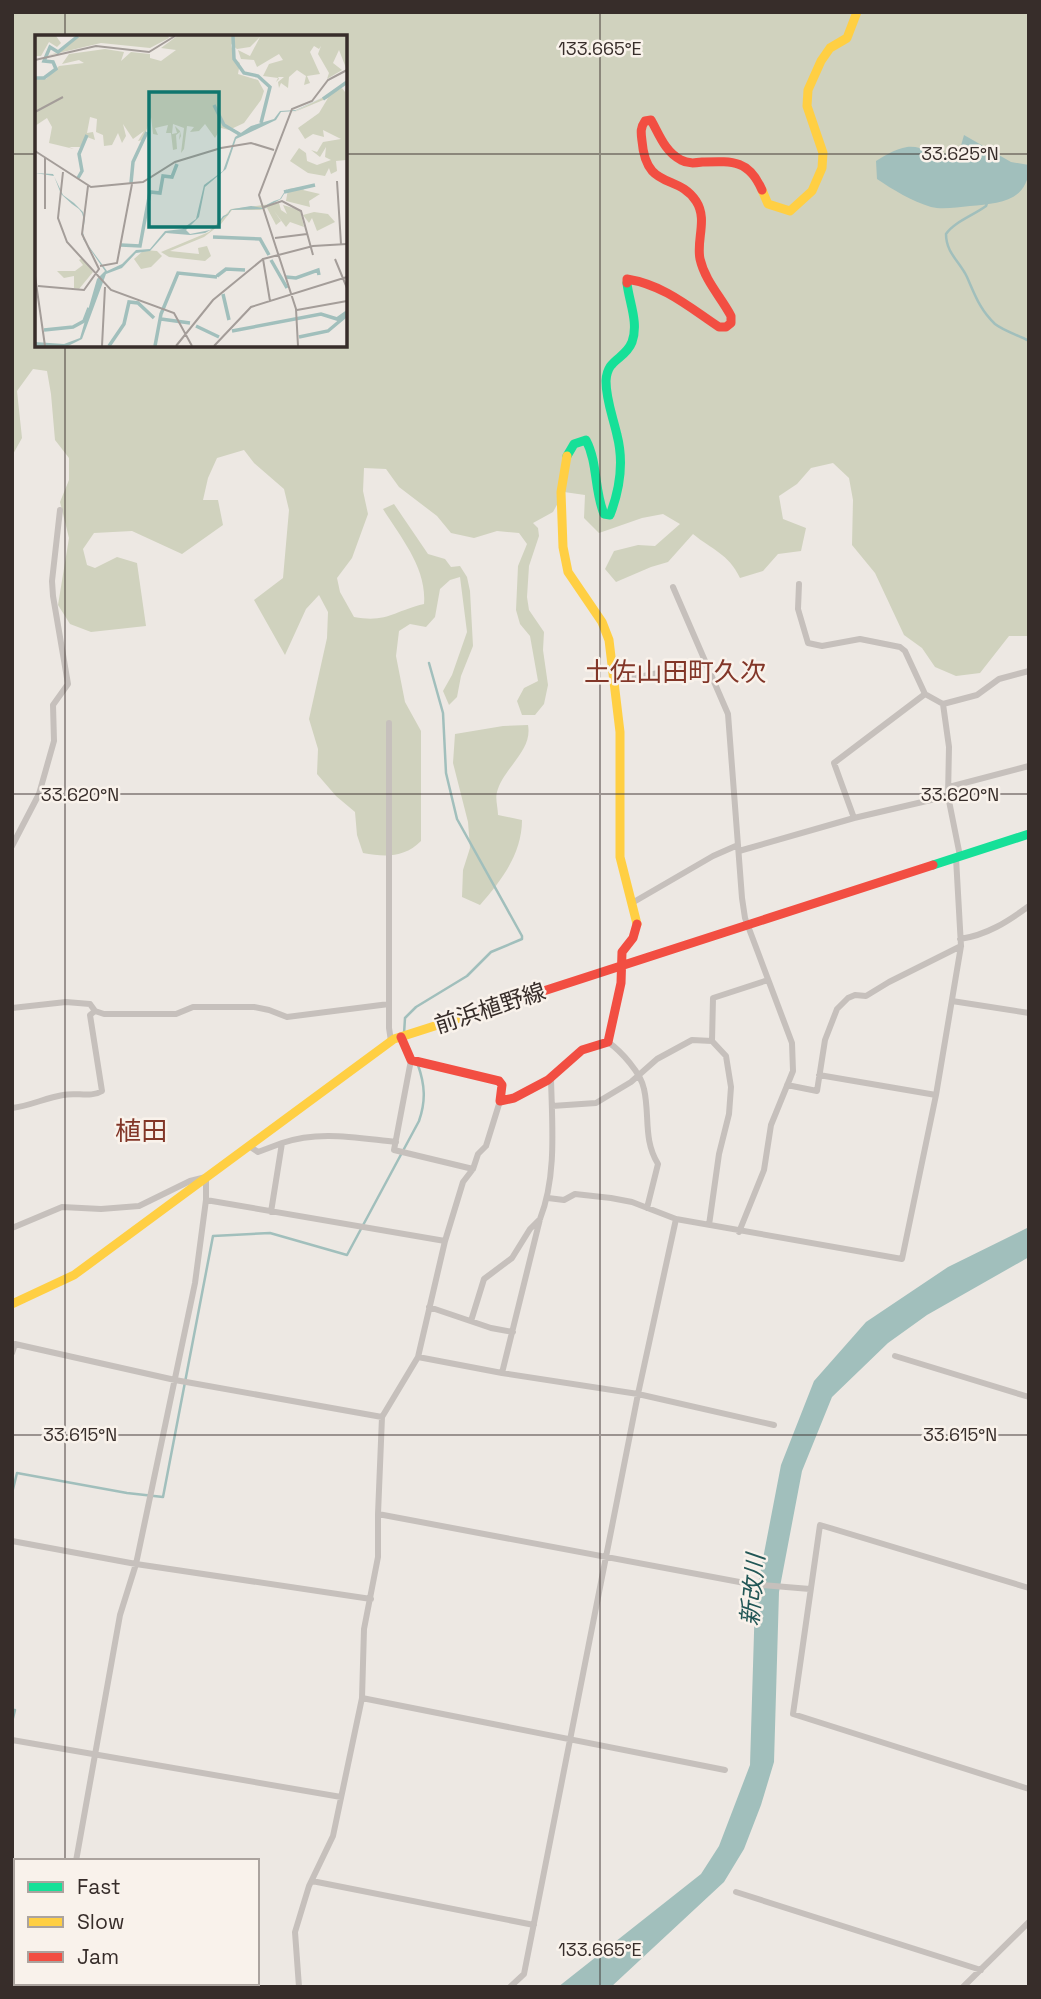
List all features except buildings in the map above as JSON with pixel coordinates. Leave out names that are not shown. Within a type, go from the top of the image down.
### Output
[{"type":"street","points":[[608,1042],[621,983],[622,953],[633,938],[638,922],[620,857],[620,732],[606,626],[574,584],[562,554],[562,476],[568,450],[576,441],[586,440],[591,446],[595,461],[598,504],[604,514],[610,515],[620,482],[620,448],[607,391],[607,370],[628,349],[633,338],[628,279],[652,283],[666,289],[719,327],[726,327],[731,323],[732,316],[705,275],[700,261],[701,209],[690,194],[651,171],[646,164],[641,127],[645,121],[651,120],[667,149],[684,163],[738,162],[750,167],[756,173],[768,204],[790,211],[812,191],[822,168],[823,152],[807,106],[808,90],[830,48],[847,38],[857,12]]},
{"type":"street","points":[[12,846],[39,794],[54,741],[53,705],[68,684],[52,581],[60,510]]},
{"type":"street","points":[[799,584],[798,609],[808,643],[822,646],[860,639],[900,647],[905,651],[925,694],[943,704],[977,695],[999,679],[1029,671]]},
{"type":"street","points":[[673,587],[729,714],[741,898],[746,924],[792,1043],[793,1071],[771,1125],[764,1171],[738,1232]]},
{"type":"street","points":[[614,682],[707,663]]},
{"type":"street","points":[[853,818],[834,763],[925,694]]},
{"type":"street","points":[[548,1198],[564,1200],[575,1194],[611,1198],[676,1219],[738,1232],[902,1259],[936,1095],[961,942],[958,857],[948,796],[949,747],[943,704]]},
{"type":"street","points":[[389,723],[391,1041]]},
{"type":"street","points":[[948,787],[1029,766]]},
{"type":"street","points":[[632,903],[713,856],[853,818],[948,796]]},
{"type":"street","name":"前浜植野線","points":[[12,1304],[74,1275],[391,1041],[1029,834]]},
{"type":"street","points":[[787,1085],[817,1091],[825,1040],[837,1009],[848,998],[866,996],[961,942],[1007,922],[1029,906]]},
{"type":"street","points":[[712,1041],[713,998],[768,980]]},
{"type":"street","points":[[953,1001],[1029,1013]]},
{"type":"street","points":[[12,1008],[66,1002],[90,1004],[94,1011],[104,1014],[176,1014],[193,1007],[254,1007],[287,1017],[389,1004]]},
{"type":"street","points":[[12,1108],[30,1106],[63,1094],[97,1094],[103,1091],[90,1015],[94,1011]]},
{"type":"street","points":[[401,1037],[411,1060],[394,1150],[473,1169]]},
{"type":"street","points":[[552,1106],[596,1103],[638,1076],[657,1059],[692,1040],[712,1041],[726,1056],[731,1087],[729,1114],[719,1154],[709,1224]]},
{"type":"street","points":[[608,1042],[622,1052],[644,1086],[650,1151],[658,1164],[647,1208]]},
{"type":"street","points":[[499,1101],[514,1098],[551,1078],[582,1050],[608,1042]]},
{"type":"street","points":[[299,1987],[295,1932],[302,1905],[333,1836],[362,1698],[364,1629],[378,1557],[382,1417],[418,1357],[445,1241],[463,1181],[473,1169],[478,1154],[486,1146],[502,1085],[490,1077],[411,1060]]},
{"type":"street","points":[[819,1075],[936,1095]]},
{"type":"street","points":[[502,1373],[540,1219],[548,1198],[551,1078]]},
{"type":"street","points":[[249,1146],[258,1152],[296,1138],[327,1135],[396,1142]]},
{"type":"street","points":[[271,1212],[282,1143]]},
{"type":"street","points":[[12,1228],[62,1207],[101,1209],[139,1206],[190,1181],[206,1177],[206,1200],[195,1283],[136,1564],[120,1615],[76,1859]]},
{"type":"street","points":[[206,1200],[445,1241]]},
{"type":"street","points":[[471,1321],[484,1279],[512,1258],[530,1229],[540,1219]]},
{"type":"street","points":[[510,1987],[524,1974],[638,1394],[676,1219]]},
{"type":"street","points":[[429,1307],[491,1328],[513,1332]]},
{"type":"street","points":[[12,1353],[15,1344],[175,1380],[382,1417]]},
{"type":"street","points":[[895,1356],[1029,1397]]},
{"type":"street","points":[[418,1357],[638,1394],[774,1425]]},
{"type":"street","points":[[378,1514],[750,1584],[810,1589]]},
{"type":"street","points":[[1029,1588],[820,1525],[793,1714],[1029,1789]]},
{"type":"street","points":[[12,1541],[136,1564],[371,1599]]},
{"type":"street","points":[[362,1698],[725,1770]]},
{"type":"street","points":[[12,1740],[341,1797]]},
{"type":"street","points":[[312,1881],[534,1925]]},
{"type":"street","points":[[736,1892],[981,1970]]},
{"type":"street","points":[[963,1987],[1029,1922]]},
{"type":"green space","points":[[12,12],[1029,12],[1027,636],[1009,636],[980,673],[956,676],[935,667],[922,648],[904,635],[875,573],[852,545],[853,500],[849,478],[833,463],[811,468],[797,484],[779,496],[783,519],[806,528],[801,551],[778,554],[763,571],[740,578],[725,557],[693,534],[668,562],[616,582],[605,569],[614,551],[638,545],[655,546],[680,524],[663,514],[642,518],[599,533],[584,518],[585,495],[564,492],[553,512],[533,523],[538,528],[539,536],[529,566],[527,597],[529,610],[544,632],[543,650],[548,685],[544,704],[535,715],[522,715],[517,701],[524,688],[538,681],[530,636],[520,624],[516,610],[518,566],[527,544],[519,533],[497,531],[474,538],[451,533],[437,516],[399,487],[386,469],[364,468],[363,491],[368,514],[352,558],[337,578],[340,592],[354,617],[383,617],[424,604],[424,591],[417,566],[383,509],[394,504],[428,554],[445,559],[451,567],[460,566],[467,577],[473,646],[461,676],[457,697],[449,705],[443,691],[452,675],[467,632],[460,577],[450,580],[440,589],[435,617],[426,627],[410,624],[399,631],[396,656],[405,702],[421,731],[421,841],[408,851],[394,855],[363,853],[357,835],[355,812],[336,796],[317,774],[318,749],[309,719],[327,638],[328,612],[319,595],[306,609],[285,655],[254,600],[283,578],[289,510],[284,489],[254,463],[244,450],[217,458],[208,478],[203,500],[218,500],[223,525],[182,554],[132,531],[94,533],[83,549],[87,565],[95,568],[117,557],[137,563],[146,626],[91,632],[70,624],[58,605],[69,538],[60,502],[69,480],[69,458],[55,440],[47,371],[33,369],[17,391],[22,438],[12,456]]},
{"type":"green space","points":[[528,725],[526,743],[500,783],[496,794],[498,815],[522,820],[518,844],[503,877],[480,905],[462,897],[463,870],[470,848],[468,822],[453,763],[455,734]]},
{"type":"water","points":[[964,135],[1011,162],[1029,165],[1024,187],[1010,198],[991,204],[936,208],[924,205],[877,179],[876,161],[891,152],[915,147],[937,154],[951,153],[960,149]]},
{"type":"water","points":[[1029,1227],[1029,1257],[927,1315],[888,1343],[832,1397],[802,1471],[779,1592],[774,1762],[744,1849],[724,1882],[611,1987],[558,1987],[701,1874],[719,1846],[750,1765],[755,1600],[781,1465],[814,1381],[866,1322],[948,1267]]},
{"type":"waterway","points":[[987,203],[946,234],[948,247],[990,319],[1003,329],[1029,341]]},
{"type":"waterway","points":[[404,1034],[405,1018],[416,1007],[467,976],[491,952],[522,939],[457,819],[446,773],[443,713],[429,663]]},
{"type":"waterway","points":[[12,1493],[17,1473],[163,1497],[213,1236],[270,1233],[347,1255],[419,1121],[424,1093],[418,1065]]},
{"type":"waterway","points":[[12,1710],[15,1710],[12,1722]]},
{"type":"traffic: fast","points":[[567,456],[574,444],[586,440],[601,505],[604,514],[610,515],[618,485],[620,455],[606,381],[613,363],[629,348],[634,335],[627,283]]},
{"type":"traffic: fast","points":[[933,865],[1029,834]]},
{"type":"traffic: slow","points":[[762,190],[768,204],[790,211],[812,191],[822,168],[823,153],[807,106],[808,90],[830,48],[847,38],[857,12]]},
{"type":"traffic: slow","points":[[567,456],[561,492],[563,547],[568,572],[602,622],[609,640],[620,732],[620,857],[637,924]]},
{"type":"traffic: slow","points":[[12,1304],[74,1275],[394,1039],[466,1016]]},
{"type":"traffic: jam","points":[[627,283],[627,279],[653,286],[719,327],[726,327],[731,323],[731,316],[702,267],[699,208],[689,192],[656,175],[650,168],[641,135],[645,121],[651,120],[675,157],[692,163],[739,164],[752,173],[762,190]]},
{"type":"traffic: jam","points":[[466,1016],[933,865]]},
{"type":"traffic: jam","points":[[401,1037],[411,1060],[499,1081],[502,1085],[500,1101],[514,1098],[548,1080],[582,1050],[608,1042],[621,983],[622,952],[633,938],[637,924]]},
{"type":"district","name":"土佐山田町久次","points":[[675,672]]},
{"type":"district","name":"植田","points":[[141,1131]]},
{"type":"water label","name":"新改川","points":[[753,1590]]}]
